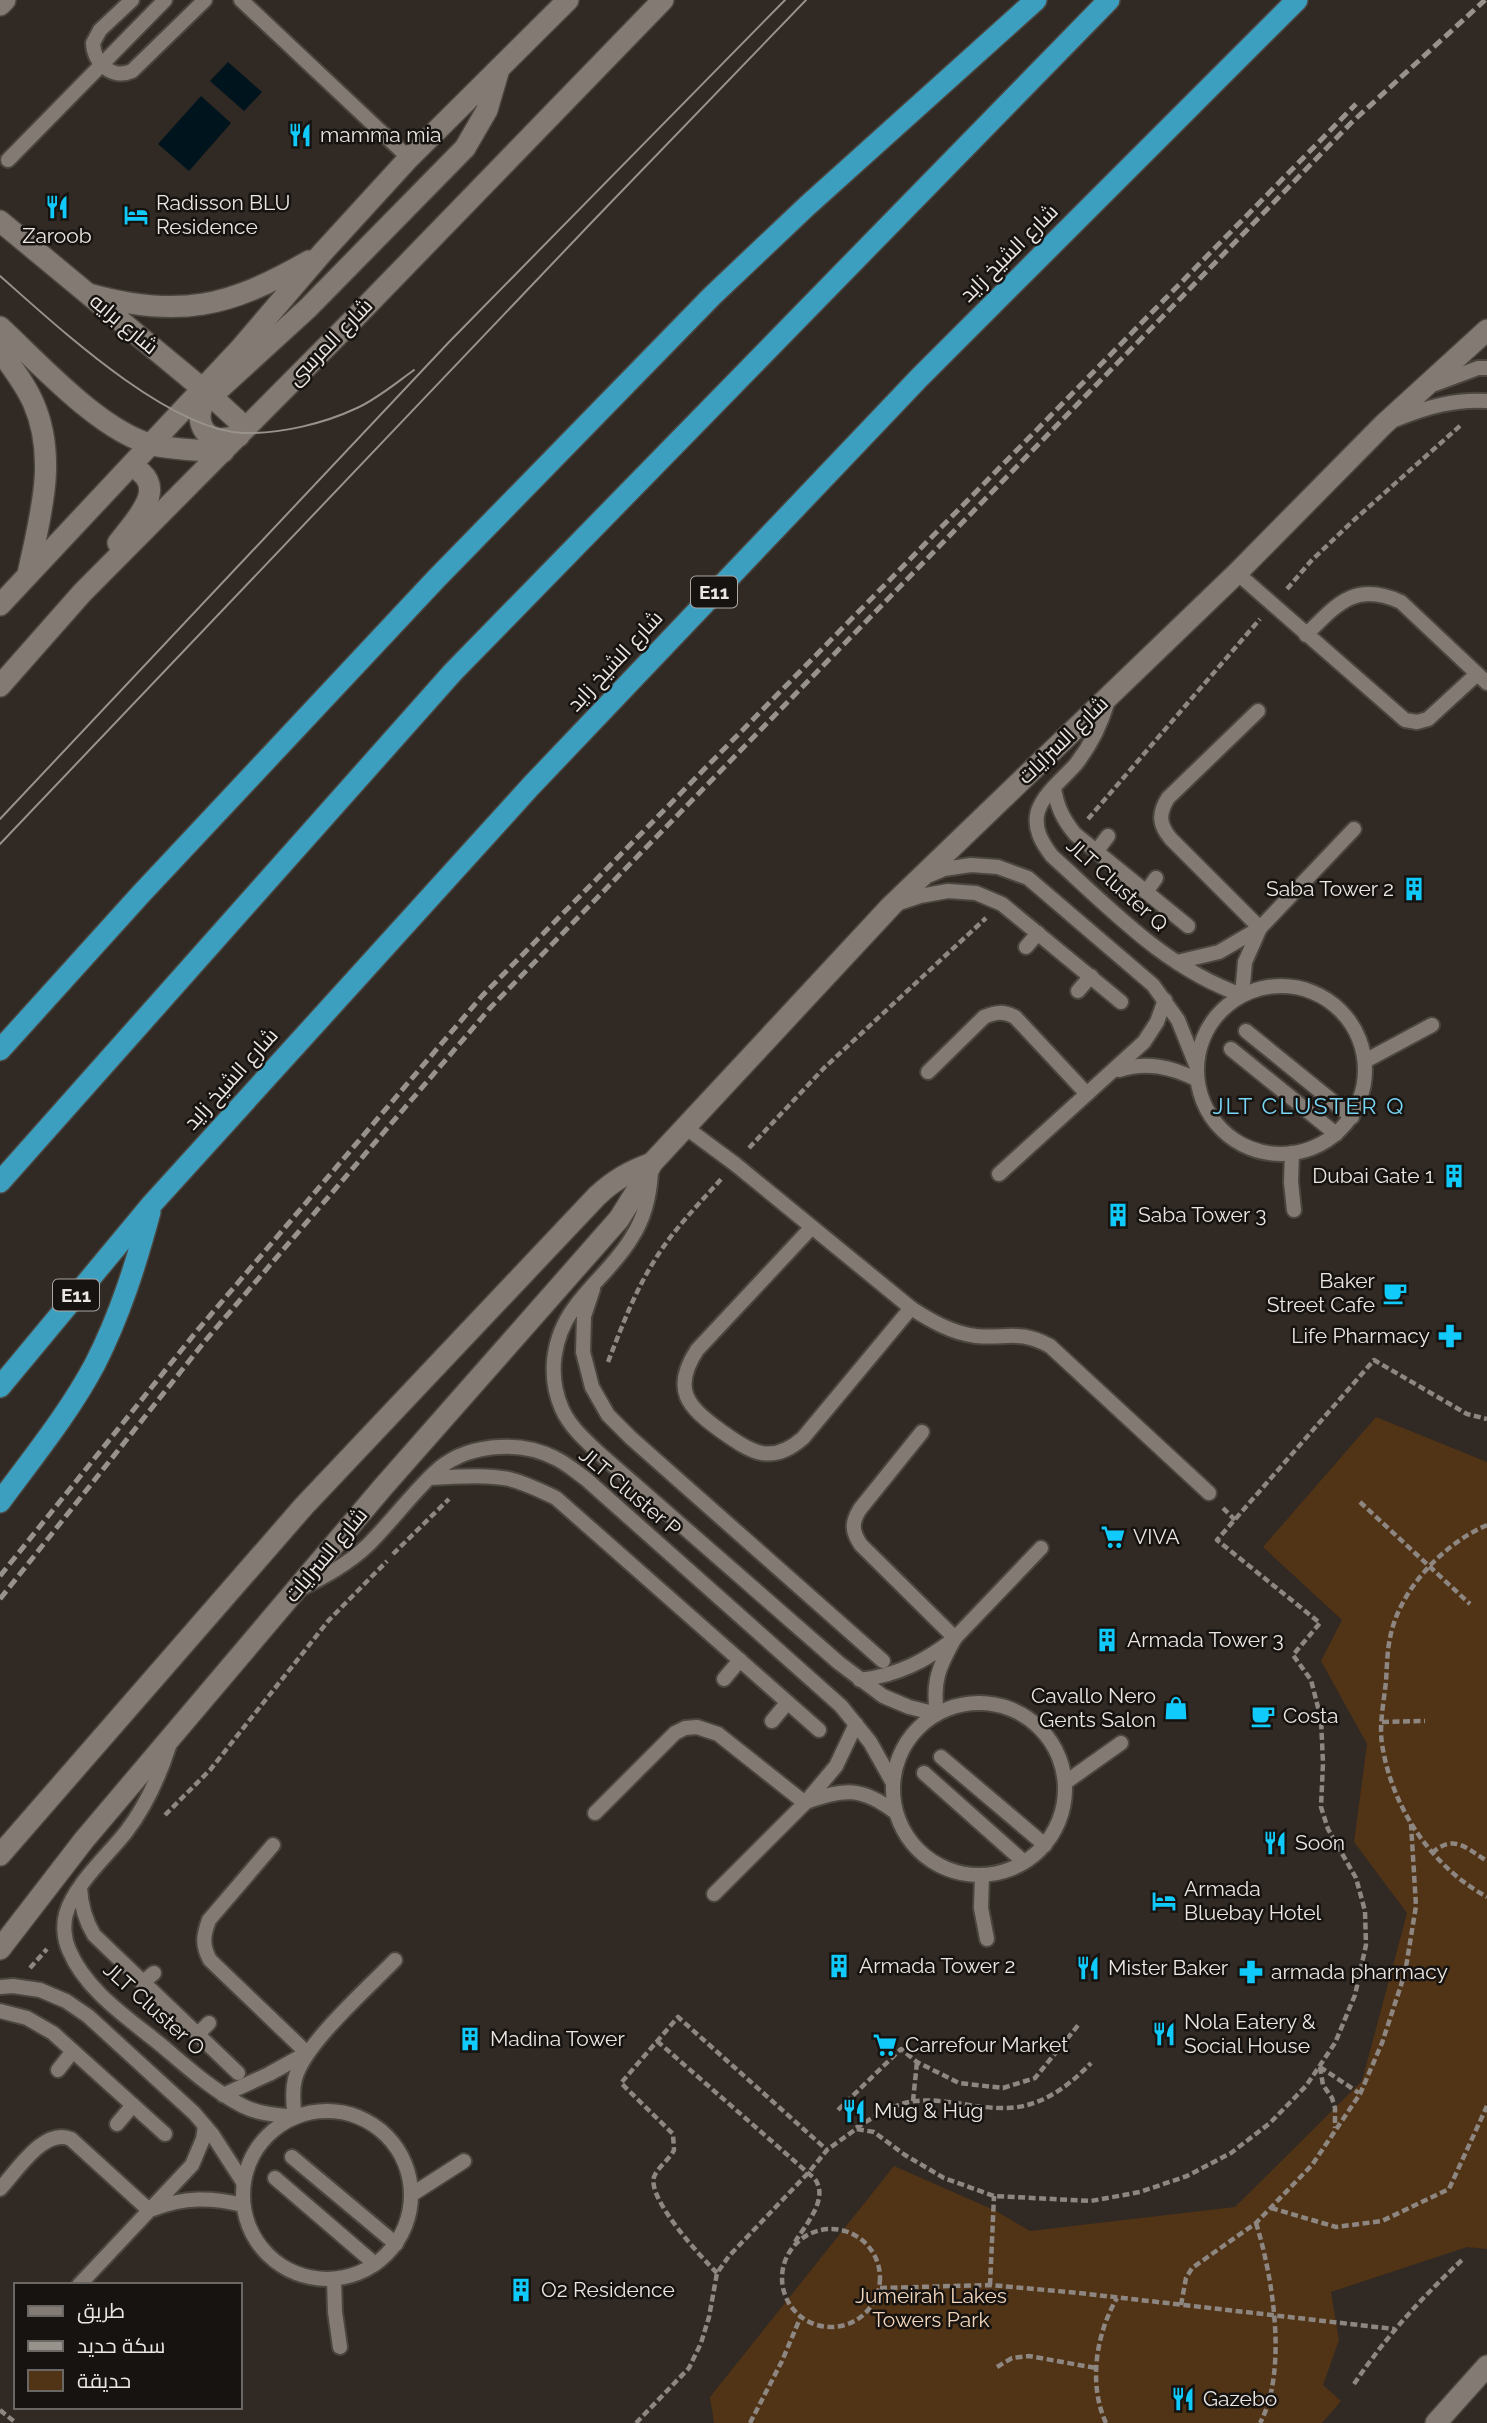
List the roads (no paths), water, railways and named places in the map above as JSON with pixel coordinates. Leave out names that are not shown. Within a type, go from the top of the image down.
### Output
[{"type":"highway","points":[[0,1050],[140,895],[426,589],[702,306],[797,214],[1037,0]]},
{"type":"highway","points":[[0,1182],[453,672],[1108,0]]},
{"type":"highway","name":"شارع الشيخ زايد","points":[[0,1387],[152,1204],[503,816],[919,378],[1297,0]]},
{"type":"highway","points":[[0,1502],[64,1414],[94,1365],[118,1313],[138,1259],[152,1204]]},
{"type":"main road","points":[[0,5],[5,0]]},
{"type":"main road","points":[[243,432],[215,438],[206,432],[200,422],[200,411],[206,392],[323,252],[409,158],[568,0]]},
{"type":"main road","name":"شارع المرسى","points":[[0,686],[82,593],[243,432],[663,0]]},
{"type":"main road","points":[[0,605],[151,444],[206,392],[299,317],[465,148],[487,110],[499,67]]},
{"type":"main road","name":"شارع برايه","points":[[0,221],[206,392],[243,432]]},
{"type":"main road","points":[[89,294],[124,304],[155,308],[215,303],[272,282],[323,252]]},
{"type":"main road","points":[[0,327],[90,410],[122,433],[151,444],[223,452]]},
{"type":"main road","name":"شارع السرايات","points":[[0,1950],[84,1840],[383,1487],[619,1219],[652,1163],[685,1127],[918,879],[1237,573],[1383,425],[1487,330]]},
{"type":"main road","points":[[0,351],[32,400],[42,427],[46,457],[43,499],[28,576]]},
{"type":"main road","points":[[82,593],[149,501],[147,479],[140,470],[131,466]]},
{"type":"main road","name":"شارع السرايات","points":[[0,1856],[304,1506],[597,1196],[613,1181],[652,1163]]},
{"type":"main road","points":[[1436,2423],[1487,2366]]},
{"type":"lane","points":[[132,0],[95,36],[94,51],[102,64],[118,75],[132,71],[205,0]]},
{"type":"lane","points":[[8,160],[165,0]]},
{"type":"lane","points":[[241,0],[409,158]]},
{"type":"lane","points":[[1408,403],[1440,380],[1478,368],[1487,368]]},
{"type":"lane","points":[[1383,425],[1423,408],[1464,399],[1487,401]]},
{"type":"lane","points":[[1237,573],[1306,635],[1405,720],[1417,722],[1429,719],[1482,679],[1401,603],[1386,596],[1370,593],[1339,601],[1306,635]]},
{"type":"lane","name":"JLT Cluster Q","points":[[1109,696],[1092,741],[1079,761],[1045,798],[1038,811],[1037,827],[1041,842],[1052,856],[1158,950],[1197,976],[1242,995]]},
{"type":"lane","points":[[1258,711],[1168,798],[1160,819],[1164,831],[1171,839],[1260,928]]},
{"type":"lane","points":[[1055,788],[1063,819],[1075,834],[1188,926]]},
{"type":"lane","points":[[1177,962],[1219,952],[1260,928],[1354,829]]},
{"type":"lane","points":[[1096,852],[1108,836]]},
{"type":"lane","points":[[918,879],[944,869],[971,865],[998,867],[1028,878],[1139,973],[1165,1000],[1178,1020],[1196,1072],[1202,1100],[1212,1120],[1228,1136],[1248,1147],[1270,1153],[1292,1153],[1315,1147],[1336,1134],[1352,1117],[1360,1100],[1365,1081],[1365,1061],[1358,1035],[1343,1013],[1322,996],[1296,986],[1268,986],[1242,995],[1219,1012],[1203,1037],[1196,1072]]},
{"type":"lane","points":[[1146,891],[1156,878]]},
{"type":"lane","points":[[891,906],[920,896],[948,891],[976,894],[1002,904],[1121,1002]]},
{"type":"lane","points":[[1242,995],[1245,962],[1260,928]]},
{"type":"lane","points":[[1026,947],[1038,933]]},
{"type":"lane","points":[[1079,991],[1090,976]]},
{"type":"lane","points":[[999,1174],[1144,1042],[1157,1022],[1165,1000]]},
{"type":"lane","points":[[928,1072],[984,1017],[1005,1012],[1015,1017],[1087,1094]]},
{"type":"lane","points":[[1365,1061],[1432,1025]]},
{"type":"lane","points":[[1246,1031],[1352,1117]]},
{"type":"lane","points":[[1231,1049],[1336,1134]]},
{"type":"lane","points":[[1111,1073],[1130,1066],[1153,1065],[1196,1072]]},
{"type":"lane","points":[[685,1127],[735,1164],[911,1308],[937,1324],[977,1336],[1025,1335],[1050,1346],[1209,1493]]},
{"type":"lane","points":[[1292,1153],[1294,1210]]},
{"type":"lane","name":"JLT Cluster P","points":[[652,1163],[644,1214],[632,1237],[561,1328],[554,1356],[555,1385],[563,1410],[580,1435],[600,1454],[860,1680],[883,1696],[909,1707],[937,1714]]},
{"type":"lane","points":[[811,1228],[696,1350],[687,1365],[684,1382],[687,1399],[696,1413],[745,1448],[759,1454],[775,1454],[791,1449],[911,1308]]},
{"type":"lane","points":[[596,1282],[584,1316],[583,1352],[592,1387],[608,1415],[631,1438],[855,1627],[883,1661]]},
{"type":"lane","points":[[922,1432],[854,1517],[853,1527],[855,1537],[862,1545],[955,1638]]},
{"type":"lane","name":"JLT Cluster P","points":[[296,1591],[321,1578],[360,1551],[429,1478],[454,1459],[495,1447],[516,1447],[554,1457],[597,1488],[832,1698],[856,1724],[883,1762],[893,1783]]},
{"type":"lane","points":[[429,1478],[484,1476],[508,1479],[556,1498],[819,1730]]},
{"type":"lane","points":[[860,1680],[902,1671],[922,1662],[955,1638],[1041,1548]]},
{"type":"lane","points":[[937,1714],[936,1681],[940,1665],[955,1638]]},
{"type":"lane","points":[[724,1679],[740,1660]]},
{"type":"lane","points":[[772,1721],[787,1703]]},
{"type":"lane","name":"JLT Cluster P","points":[[992,1703],[1019,1712],[1048,1738],[1058,1754],[1066,1782],[1064,1805],[1057,1826],[1045,1845],[1024,1862],[1004,1871],[982,1875],[953,1871],[928,1858],[908,1837],[895,1812],[893,1783],[897,1762],[906,1744],[919,1727],[937,1714],[963,1704],[992,1703]]},
{"type":"lane","points":[[714,1894],[805,1803],[836,1766],[856,1724]]},
{"type":"lane","points":[[595,1813],[675,1733],[696,1727],[718,1734],[805,1803]]},
{"type":"lane","points":[[173,1735],[162,1769],[146,1802],[80,1888],[81,1905],[94,1935],[238,2073]]},
{"type":"lane","points":[[1066,1782],[1121,1742]]},
{"type":"lane","points":[[941,1757],[1045,1845]]},
{"type":"lane","points":[[924,1773],[1024,1862]]},
{"type":"lane","points":[[805,1803],[828,1794],[852,1791],[876,1798],[895,1812]]},
{"type":"lane","points":[[273,1845],[209,1920],[204,1934],[204,1948],[210,1960],[307,2053]]},
{"type":"lane","points":[[982,1875],[981,1908],[987,1939]]},
{"type":"lane","name":"JLT Cluster O","points":[[80,1888],[69,1908],[64,1930],[67,1948],[90,1983],[110,2003],[223,2095],[270,2115],[295,2117]]},
{"type":"lane","points":[[223,2095],[307,2053],[396,1960]]},
{"type":"lane","points":[[142,1983],[155,1973]]},
{"type":"lane","points":[[7,1987],[40,1990],[66,2001],[88,2017],[174,2093],[205,2126],[243,2182]]},
{"type":"lane","points":[[0,2011],[27,2018],[53,2033],[165,2134]]},
{"type":"lane","points":[[197,2035],[209,2023]]},
{"type":"lane","points":[[58,2070],[73,2051]]},
{"type":"lane","points":[[295,2117],[292,2098],[295,2080],[307,2053]]},
{"type":"lane","points":[[117,2124],[133,2105]]},
{"type":"lane","name":"JLT Cluster O","points":[[322,2110],[349,2113],[374,2125],[395,2143],[408,2168],[411,2195],[407,2221],[396,2244],[374,2264],[348,2276],[334,2279],[312,2278],[292,2271],[274,2260],[258,2245],[248,2226],[243,2205],[243,2182],[252,2155],[270,2132],[295,2117],[322,2110]]},
{"type":"lane","points":[[81,2283],[192,2165],[203,2140],[205,2126]]},
{"type":"lane","points":[[0,2189],[44,2141],[64,2136],[71,2139],[149,2210]]},
{"type":"lane","points":[[292,2157],[396,2244]]},
{"type":"lane","points":[[411,2195],[464,2161]]},
{"type":"lane","points":[[275,2178],[374,2264]]},
{"type":"lane","points":[[149,2210],[173,2202],[201,2198],[243,2205]]},
{"type":"lane","points":[[334,2279],[340,2347]]},
{"type":"water","points":[[228,62],[262,92],[244,111],[210,81]]},
{"type":"water","points":[[201,96],[231,123],[189,171],[158,144]]},
{"type":"tram line","points":[[0,819],[450,341],[785,0]]},
{"type":"tram line","points":[[0,844],[806,0]]},
{"type":"tram line","points":[[0,276],[114,372],[181,414],[213,427],[257,433],[316,423],[364,404],[414,370]]},
{"type":"railway","points":[[0,1599],[205,1341],[491,1007],[1351,123],[1485,0]]},
{"type":"railway","points":[[0,1576],[196,1332],[482,996],[1356,104]]},
{"type":"place","name":"mamma mia","points":[[300,135]]},
{"type":"place","name":"Zaroob","points":[[57,207]]},
{"type":"place","name":"Radisson BLU Residence","points":[[136,215]]},
{"type":"place","name":"Saba Tower 2","points":[[1414,889]]},
{"type":"place","name":"Dubai Gate 1","points":[[1454,1176]]},
{"type":"place","name":"Saba Tower 3","points":[[1118,1215]]},
{"type":"place","name":"Baker Street Cafe","points":[[1395,1293]]},
{"type":"place","name":"Life Pharmacy","points":[[1450,1336]]},
{"type":"place","name":"VIVA","points":[[1113,1537]]},
{"type":"place","name":"Armada Tower 3","points":[[1107,1640]]},
{"type":"place","name":"Cavallo Nero Gents Salon","points":[[1176,1708]]},
{"type":"place","name":"Costa","points":[[1263,1716]]},
{"type":"place","name":"Soon","points":[[1275,1843]]},
{"type":"place","name":"Armada Bluebay Hotel","points":[[1164,1901]]},
{"type":"place","name":"Armada Tower 2","points":[[839,1966]]},
{"type":"place","name":"Mister Baker","points":[[1088,1968]]},
{"type":"place","name":"armada pharmacy","points":[[1251,1972]]},
{"type":"place","name":"Nola Eatery & Social House","points":[[1164,2034]]},
{"type":"place","name":"Madina Tower","points":[[470,2039]]},
{"type":"place","name":"Carrefour Market","points":[[885,2045]]},
{"type":"place","name":"Mug & Hug","points":[[854,2111]]},
{"type":"place","name":"O2 Residence","points":[[521,2290]]},
{"type":"place","name":"Gazebo","points":[[1183,2399]]},
{"type":"district","name":"JLT CLUSTER Q","points":[[1309,1106]]},
{"type":"park label","name":"Jumeirah Lakes Towers Park","points":[[931,2308]]}]
